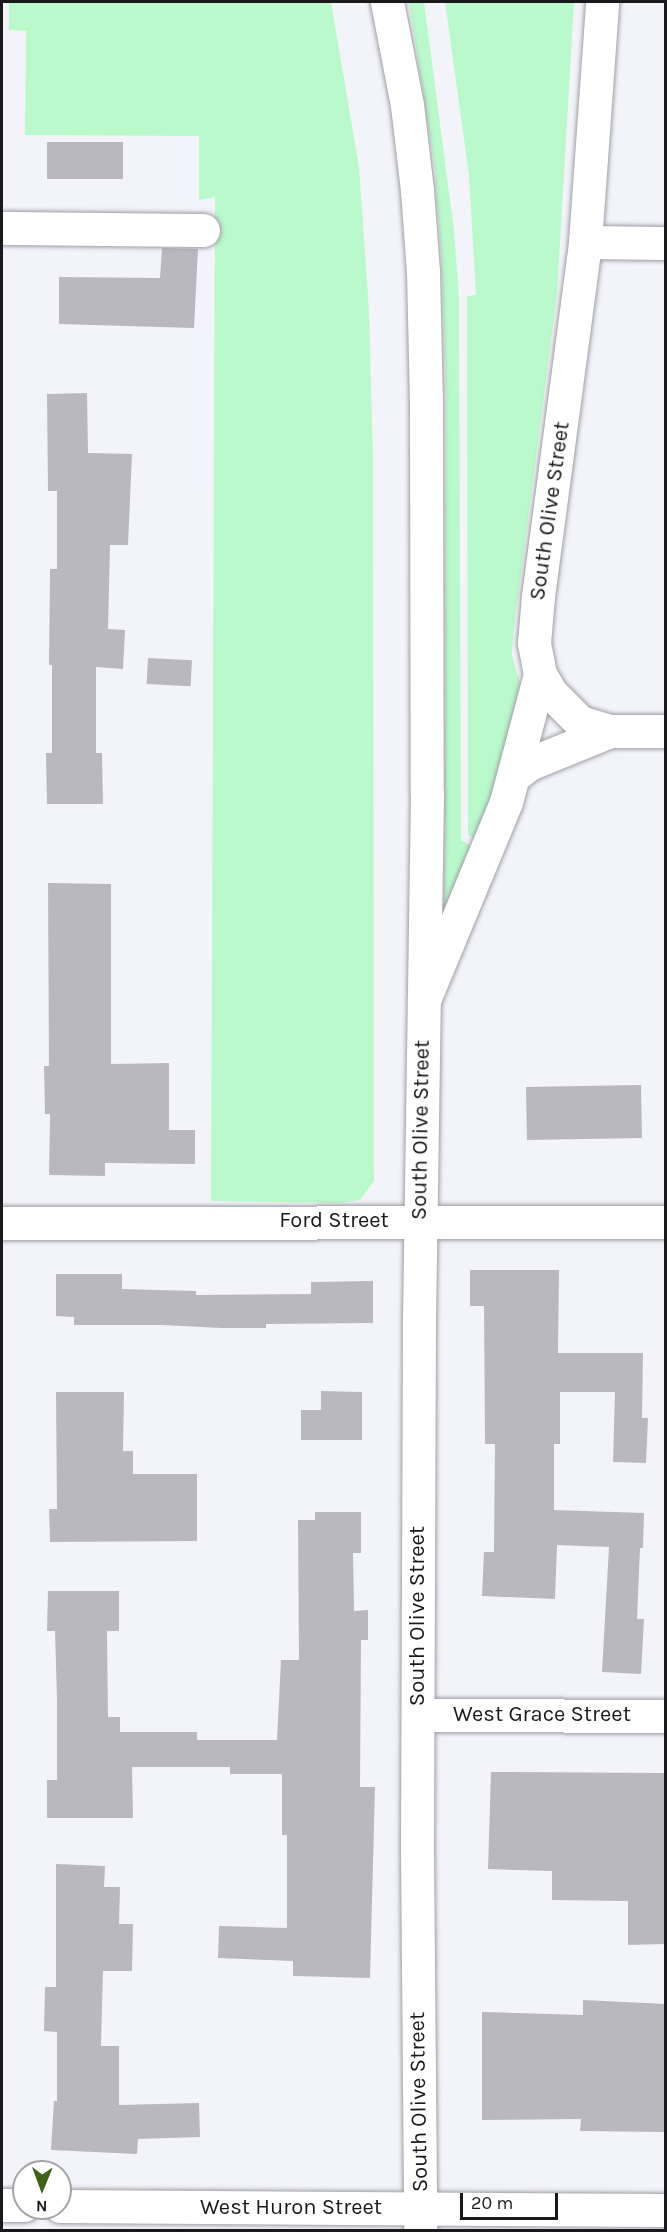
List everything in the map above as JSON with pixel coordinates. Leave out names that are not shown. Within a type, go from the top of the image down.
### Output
[{"type":"street","name":"South Olive Street","points":[[387,2],[407,105],[423,271],[428,610],[419,1221],[420,2219]]},
{"type":"street","name":"South Olive Street","points":[[423,1002],[488,849],[515,775],[540,674],[534,643],[538,596],[585,242],[602,2]]},
{"type":"street","points":[[2,228],[203,230]]},
{"type":"street","points":[[585,242],[666,243]]},
{"type":"street","points":[[540,674],[551,693],[580,722],[610,731],[666,730]]},
{"type":"street","points":[[515,775],[529,764],[610,731]]},
{"type":"street","name":"Ford Street","points":[[2,1222],[666,1222]]},
{"type":"street","name":"West Grace Street","points":[[418,1715],[666,1716]]},
{"type":"street","name":"West Huron Street","points":[[72,2206],[420,2219],[666,2210]]},
{"type":"green space","points":[[9,2],[331,2],[359,167],[369,310],[373,461],[374,1181],[360,1200],[341,1203],[211,1201],[215,197],[199,200],[199,136],[25,135],[26,31],[9,30]]},
{"type":"green space","points":[[409,2],[424,2],[454,230],[459,297],[461,840],[473,847],[447,906],[444,904],[446,396],[442,267],[435,169]]},
{"type":"green space","points":[[445,2],[574,2],[557,295],[513,636],[512,655],[520,683],[503,762],[476,839],[468,835],[467,296],[476,295],[469,175]]},
{"type":"building","points":[[47,142],[123,142],[123,179],[47,179]]},
{"type":"building","points":[[162,248],[198,249],[194,328],[59,324],[59,277],[160,278]]},
{"type":"building","points":[[87,393],[88,453],[132,454],[128,545],[110,545],[108,629],[125,630],[123,669],[96,667],[96,753],[102,753],[103,804],[47,804],[46,753],[52,753],[52,665],[49,665],[50,569],[57,569],[57,491],[48,491],[47,394]]},
{"type":"building","points":[[148,658],[192,660],[191,686],[147,684]]},
{"type":"building","points":[[48,883],[111,884],[111,1064],[169,1063],[169,1130],[195,1130],[195,1164],[105,1163],[105,1176],[49,1175],[50,1114],[45,1114],[44,1066],[49,1066]]},
{"type":"building","points":[[641,1085],[642,1138],[527,1140],[526,1087]]},
{"type":"building","points":[[470,1270],[559,1270],[558,1353],[643,1353],[642,1418],[648,1418],[646,1463],[613,1462],[615,1392],[560,1392],[560,1444],[554,1444],[554,1510],[644,1513],[637,1619],[644,1619],[641,1674],[602,1672],[609,1547],[557,1545],[555,1599],[482,1596],[484,1552],[494,1552],[495,1444],[485,1444],[484,1306],[470,1306]]},
{"type":"building","points":[[56,1274],[122,1274],[122,1289],[196,1291],[196,1295],[311,1294],[311,1282],[373,1281],[373,1323],[266,1324],[266,1328],[74,1325],[74,1317],[56,1316]]},
{"type":"building","points":[[321,1391],[362,1392],[362,1440],[301,1440],[301,1410],[321,1410]]},
{"type":"building","points":[[56,1392],[124,1392],[123,1451],[133,1451],[133,1474],[197,1474],[197,1541],[50,1542],[49,1509],[57,1509]]},
{"type":"building","points":[[315,1512],[361,1512],[361,1553],[353,1553],[354,1611],[368,1610],[368,1640],[361,1640],[360,1787],[375,1787],[370,1978],[293,1976],[293,1961],[218,1958],[219,1926],[287,1928],[287,1835],[282,1835],[282,1774],[230,1774],[230,1767],[132,1767],[133,1818],[47,1818],[47,1780],[57,1780],[55,1631],[47,1631],[48,1591],[119,1591],[119,1631],[107,1631],[108,1717],[120,1717],[120,1732],[197,1732],[197,1740],[277,1740],[281,1660],[299,1660],[298,1520],[315,1520]]},
{"type":"building","points":[[491,1772],[666,1773],[666,1944],[628,1945],[628,1901],[552,1900],[552,1871],[488,1869]]},
{"type":"building","points":[[56,1864],[105,1866],[104,1887],[120,1887],[119,1924],[133,1924],[132,1971],[103,1971],[101,2046],[119,2046],[119,2105],[199,2103],[200,2137],[138,2139],[137,2154],[51,2150],[54,2101],[57,2101],[57,2032],[44,2031],[45,1987],[56,1987]]},
{"type":"building","points":[[583,2000],[666,2004],[666,2132],[580,2131],[581,2119],[482,2120],[482,2012],[583,2015]]}]
